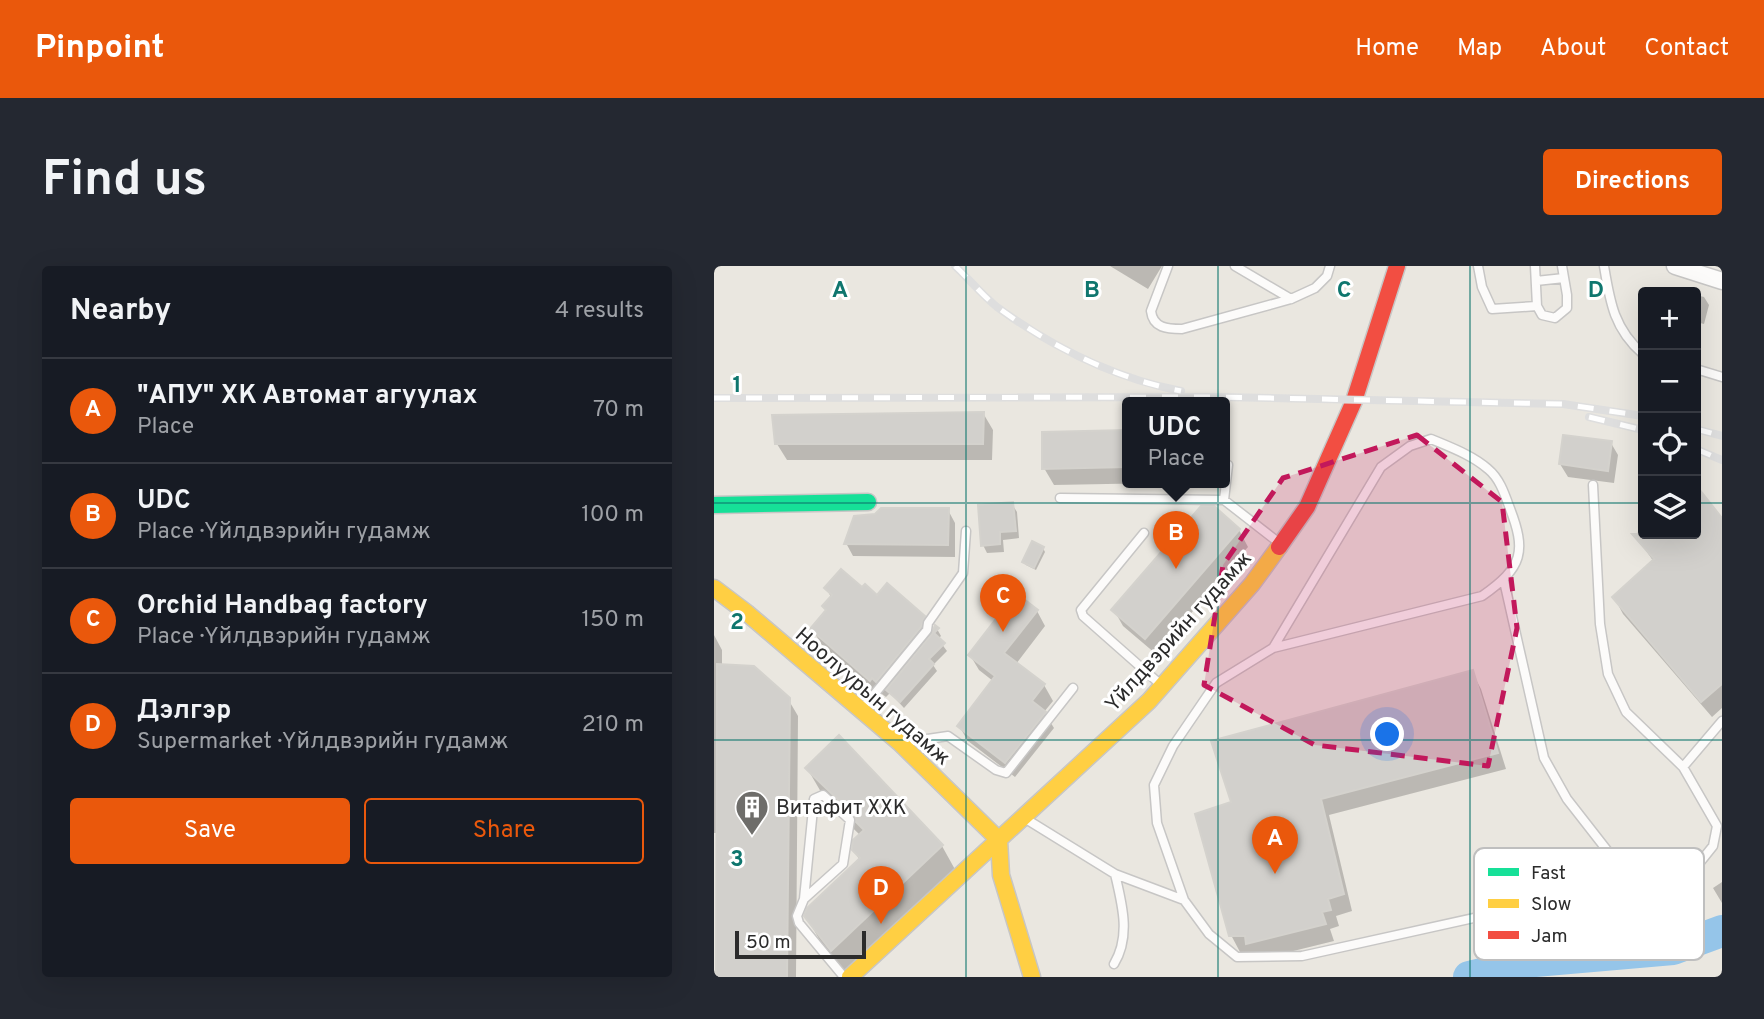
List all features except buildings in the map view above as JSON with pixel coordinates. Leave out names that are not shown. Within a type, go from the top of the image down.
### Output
[{"type":"main road","name":"Yйлдвэрийн гудамж","points":[[850,977],[1149,701],[1252,584],[1307,507],[1354,401],[1397,266]]},
{"type":"main road","points":[[714,505],[869,502]]},
{"type":"main road","name":"Ноолуурын гудамж","points":[[714,588],[900,743],[999,840]]},
{"type":"main road","points":[[999,840],[1001,875],[1032,977]]},
{"type":"street","points":[[1675,266],[1722,281]]},
{"type":"lane","points":[[1168,266],[1150,311],[1154,323],[1166,329],[1182,329],[1291,299],[1315,288],[1327,276],[1330,266]]},
{"type":"lane","points":[[1235,266],[1291,299]]},
{"type":"lane","points":[[1478,266],[1482,287],[1492,309],[1537,306]]},
{"type":"lane","points":[[1535,266],[1537,306],[1542,315],[1555,318],[1567,308],[1562,266]]},
{"type":"lane","points":[[1604,266],[1611,309],[1632,344],[1639,350]]},
{"type":"lane","points":[[1536,281],[1564,278]]},
{"type":"lane","points":[[1701,371],[1722,377]]},
{"type":"lane","points":[[1273,648],[1381,467],[1410,446],[1431,439],[1460,451],[1488,468],[1500,482],[1520,534],[1518,560],[1504,581],[1482,596],[1273,648],[1216,683],[1173,746],[1154,785],[1157,822],[1184,900],[1209,934],[1237,957],[1302,956],[1474,918]]},
{"type":"lane","points":[[1593,485],[1600,624],[1608,674],[1626,712],[1683,767],[1717,826],[1713,846],[1704,856]]},
{"type":"lane","points":[[1224,500],[1225,488]]},
{"type":"lane","points":[[1060,498],[1224,500],[1281,544]]},
{"type":"lane","points":[[861,711],[927,630],[928,623],[963,573],[966,531]]},
{"type":"lane","points":[[1144,533],[1081,610],[1083,616],[1162,686]]},
{"type":"lane","points":[[1504,581],[1544,758],[1567,799],[1605,848]]},
{"type":"lane","points":[[900,743],[948,736],[996,770],[1006,773],[1073,688]]},
{"type":"lane","points":[[1683,767],[1722,722]]},
{"type":"lane","points":[[804,899],[843,864],[850,820],[823,795],[814,799],[804,899],[797,916],[799,923],[844,977]]},
{"type":"lane","points":[[1024,818],[1115,874],[1184,900]]},
{"type":"lane","points":[[1114,964],[1120,953],[1125,916],[1115,874]]},
{"type":"highlighted area","points":[[1417,435],[1502,502],[1517,628],[1488,766],[1315,745],[1204,685],[1223,565],[1283,478]]},
{"type":"waterway","points":[[1704,938],[1722,931]]},
{"type":"waterway","points":[[1469,977],[1546,960]]},
{"type":"railway","points":[[955,266],[997,307],[1062,348],[1132,378],[1181,391]]},
{"type":"railway","points":[[714,398],[1122,397]]},
{"type":"railway","points":[[1230,397],[1563,404],[1638,415]]},
{"type":"railway","points":[[1589,417],[1638,429]]},
{"type":"railway","points":[[1701,430],[1722,436]]},
{"type":"railway","points":[[1701,451],[1722,460]]},
{"type":"traffic: fast","points":[[714,505],[868,502]]},
{"type":"traffic: slow","points":[[850,977],[1149,701],[1252,584],[1279,547]]},
{"type":"traffic: slow","points":[[714,588],[900,743],[999,840],[1001,875],[1032,977]]},
{"type":"traffic: jam","points":[[1279,547],[1307,507],[1354,401],[1397,266]]},
{"type":"place","name":"UDC","points":[[1176,569]]},
{"type":"place","name":"Orchid Handbag factory","points":[[1003,632]]},
{"type":"place","name":"Витафит ХХК","points":[[752,837]]},
{"type":"place","name":"\"АПУ\" ХК Автомат агуулах","points":[[1275,874]]},
{"type":"place","name":"Дэлгэр","points":[[881,924]]}]
